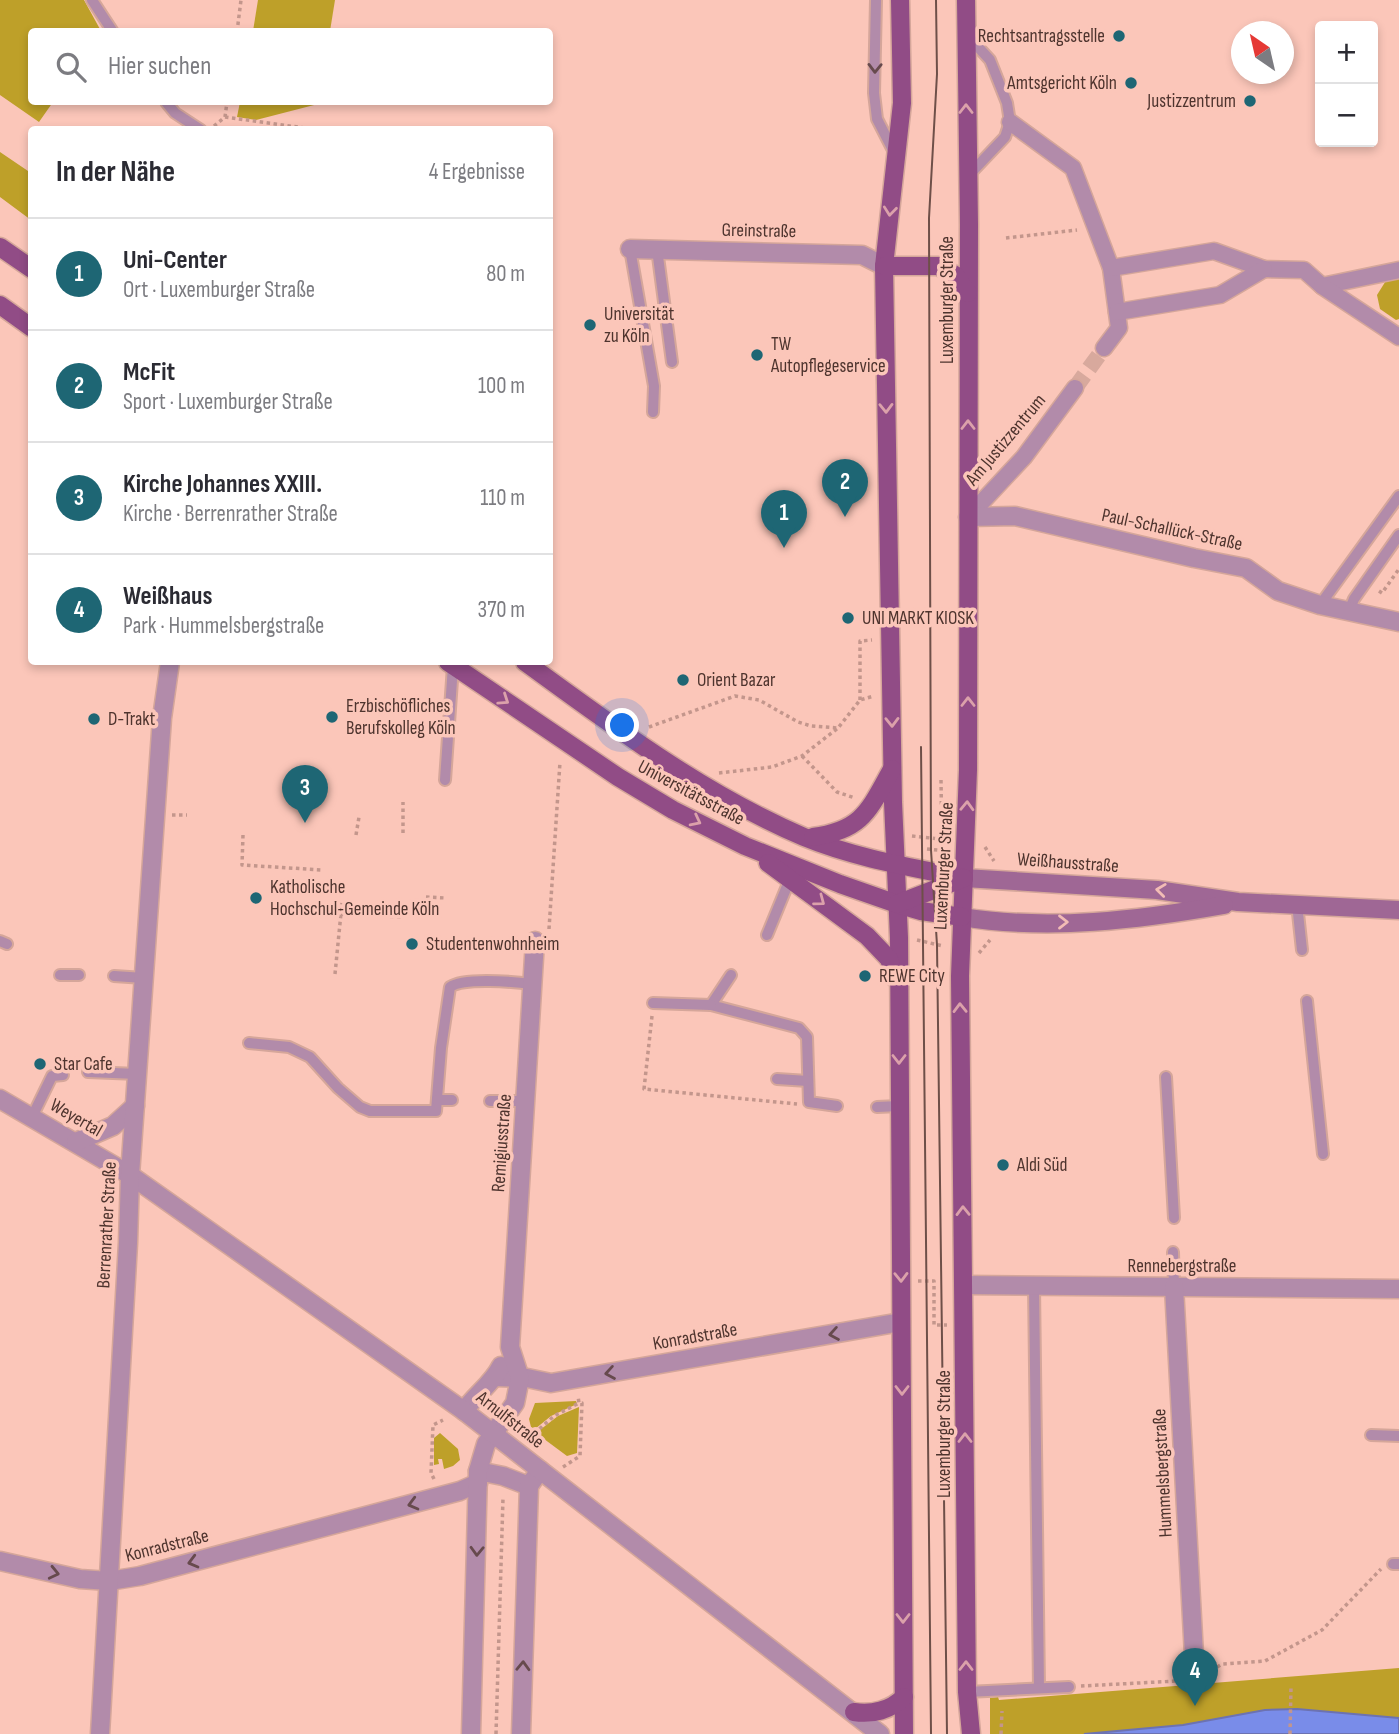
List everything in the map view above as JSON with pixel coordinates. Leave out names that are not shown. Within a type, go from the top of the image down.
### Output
[{"type":"main road","points":[[900,0],[902,103],[884,266],[892,769],[899,990],[904,1734]]},
{"type":"main road","name":"Luxemburger Straße","points":[[966,0],[968,770],[960,976],[967,1692],[971,1734]]},
{"type":"main road","points":[[0,247],[28,266]]},
{"type":"main road","points":[[884,266],[938,266],[955,275],[968,293]]},
{"type":"main road","points":[[0,305],[28,325]]},
{"type":"main road","name":"Universitätsstraße","points":[[451,665],[563,741],[673,810],[746,846],[897,904]]},
{"type":"main road","name":"Universitätsstraße","points":[[529,665],[691,778],[755,813],[806,838],[896,865]]},
{"type":"main road","points":[[806,838],[837,833],[858,821],[866,814],[892,769]]},
{"type":"main road","points":[[746,846],[874,943],[889,959],[899,990]]},
{"type":"main road","name":"Weißhausstraße","points":[[896,865],[964,878],[1157,890],[1238,902],[1399,910]]},
{"type":"main road","points":[[897,904],[964,878]]},
{"type":"main road","name":"Weißhausstraße","points":[[897,904],[921,911],[962,917],[991,929],[1154,917],[1238,902]]},
{"type":"main road","points":[[854,1712],[865,1714],[880,1710],[896,1705],[904,1697]]},
{"type":"street","points":[[1010,122],[1073,168],[1111,268],[1119,328],[1104,348]]},
{"type":"street","name":"Greinstraße","points":[[630,248],[862,255],[884,266]]},
{"type":"street","points":[[1111,268],[1214,251],[1264,269],[1304,270],[1322,286],[1399,337]]},
{"type":"street","points":[[1117,312],[1220,295],[1264,269]]},
{"type":"street","points":[[1322,286],[1399,270]]},
{"type":"street","name":"Am Justizzentrum","points":[[968,517],[1024,457],[1075,388]]},
{"type":"street","name":"Paul-Schallück-Straße","points":[[968,517],[1015,516],[1246,568],[1278,591],[1320,605],[1399,622]]},
{"type":"street","name":"Berrenrather Straße","points":[[157,665],[162,718]]},
{"type":"street","name":"Berrenrather Straße","points":[[100,1734],[130,1175],[162,718],[170,665]]},
{"type":"street","name":"Remigiusstraße","points":[[520,1378],[510,1347],[535,942]]},
{"type":"street","name":"Weyertal","points":[[0,1099],[130,1175]]},
{"type":"street","points":[[76,1142],[113,1126],[135,1106]]},
{"type":"street","name":"Arnulfstraße","points":[[130,1175],[494,1433],[880,1734]]},
{"type":"street","name":"Rennebergstraße","points":[[964,1285],[1399,1289]]},
{"type":"street","name":"Hummelsbergstraße","points":[[1174,1287],[1194,1656]]},
{"type":"street","name":"Konradstraße","points":[[496,1377],[551,1383],[901,1322]]},
{"type":"street","name":"Remigiusstraße","points":[[459,1407],[496,1377],[510,1347]]},
{"type":"street","points":[[471,1734],[478,1477],[486,1444],[515,1403],[520,1378]]},
{"type":"street","points":[[528,1486],[546,1474]]},
{"type":"street","points":[[478,1477],[503,1476],[528,1486]]},
{"type":"street","name":"Konradstraße","points":[[0,1561],[80,1579],[109,1581],[141,1576],[450,1494],[478,1477]]},
{"type":"street","points":[[521,1734],[528,1486]]},
{"type":"lane","points":[[92,0],[110,28]]},
{"type":"lane","points":[[876,0],[874,93],[877,120],[896,156]]},
{"type":"lane","points":[[966,34],[990,60],[1007,103],[1010,122],[1005,137],[967,177]]},
{"type":"lane","points":[[168,105],[175,113],[195,126]]},
{"type":"lane","points":[[630,248],[654,386],[653,412]]},
{"type":"lane","points":[[657,249],[672,362]]},
{"type":"lane","points":[[1320,605],[1399,496]]},
{"type":"lane","points":[[1349,611],[1354,599],[1399,535]]},
{"type":"lane","points":[[445,780],[450,665]]},
{"type":"lane","points":[[767,935],[790,879]]},
{"type":"lane","points":[[1297,904],[1302,950]]},
{"type":"lane","points":[[60,975],[79,975]]},
{"type":"lane","points":[[711,1005],[731,975]]},
{"type":"lane","points":[[114,976],[144,978]]},
{"type":"lane","points":[[249,1043],[289,1046],[310,1057],[338,1088],[360,1107],[370,1111],[436,1111],[450,987],[458,983],[503,981],[533,984]]},
{"type":"lane","points":[[1307,1002],[1323,1154]]},
{"type":"lane","points":[[653,1003],[711,1005],[799,1028],[807,1037],[809,1102],[837,1106]]},
{"type":"lane","points":[[88,1072],[138,1074]]},
{"type":"lane","points":[[32,1117],[52,1076],[63,1075]]},
{"type":"lane","points":[[1166,1077],[1174,1218]]},
{"type":"lane","points":[[777,1079],[808,1081]]},
{"type":"lane","points":[[437,1100],[453,1100]]},
{"type":"lane","points":[[490,1101],[525,1101]]},
{"type":"lane","points":[[877,1107],[899,1107]]},
{"type":"lane","points":[[1173,1252],[1174,1287]]},
{"type":"lane","points":[[1034,1286],[1039,1688]]},
{"type":"lane","points":[[1371,1436],[1399,1436]]},
{"type":"lane","points":[[967,1692],[1069,1687]]},
{"type":"path","points":[[237,28],[241,0]]},
{"type":"path","points":[[215,126],[225,117],[227,105]]},
{"type":"path","points":[[225,117],[290,126]]},
{"type":"path","points":[[1006,238],[1057,232]]},
{"type":"path","points":[[691,778],[738,769],[772,768],[802,756],[838,728],[860,700],[860,640],[872,640]]},
{"type":"path","points":[[628,735],[735,696],[759,700],[798,722],[838,728]]},
{"type":"path","points":[[535,942],[548,942],[563,741]]},
{"type":"path","points":[[802,756],[837,792],[856,799],[861,806]]},
{"type":"path","points":[[941,780],[942,851]]},
{"type":"path","points":[[403,802],[403,833]]},
{"type":"path","points":[[356,835],[359,817]]},
{"type":"path","points":[[243,835],[242,865],[322,870]]},
{"type":"path","points":[[915,836],[937,839]]},
{"type":"path","points":[[983,842],[994,860]]},
{"type":"path","points":[[426,897],[446,898]]},
{"type":"path","points":[[335,974],[342,903]]},
{"type":"path","points":[[341,914],[401,917]]},
{"type":"path","points":[[985,947],[991,929]]},
{"type":"path","points":[[976,957],[985,947],[991,929]]},
{"type":"path","points":[[918,940],[942,946]]},
{"type":"path","points":[[976,946],[985,947]]},
{"type":"path","points":[[653,1003],[644,1089],[790,1105],[809,1102]]},
{"type":"path","points":[[918,1281],[934,1281],[934,1325],[949,1325]]},
{"type":"path","points":[[533,1433],[554,1416],[582,1403],[580,1456],[546,1474]]},
{"type":"path","points":[[450,1494],[444,1483],[434,1479],[431,1473],[433,1425],[459,1407]]},
{"type":"path","points":[[496,1734],[503,1498]]},
{"type":"path","points":[[478,1515],[527,1518]]},
{"type":"path","points":[[1069,1687],[1196,1680],[1222,1664],[1265,1661],[1322,1630],[1382,1568],[1396,1564]]},
{"type":"path","points":[[1290,1734],[1291,1687]]},
{"type":"path","points":[[1001,1734],[1002,1711]]},
{"type":"shaded area","points":[[0,0],[84,0],[99,28],[28,28],[28,105],[51,105],[39,122],[0,95]]},
{"type":"shaded area","points":[[258,0],[335,0],[330,28],[253,28]]},
{"type":"shaded area","points":[[239,105],[314,105],[256,120],[237,117]]},
{"type":"shaded area","points":[[0,152],[28,171],[28,218],[0,197]]},
{"type":"shaded area","points":[[1397,278],[1399,319],[1396,320],[1380,309],[1377,295],[1387,279]]},
{"type":"shaded area","points":[[576,1401],[577,1404],[551,1416],[535,1429],[531,1427],[529,1419],[535,1403]]},
{"type":"shaded area","points":[[579,1407],[577,1453],[567,1456],[536,1433],[558,1416]]},
{"type":"shaded area","points":[[440,1433],[458,1449],[460,1460],[444,1469],[442,1459],[438,1459],[439,1464],[434,1465],[434,1438]]},
{"type":"shaded area","points":[[1399,1668],[1399,1734],[990,1734],[990,1698],[998,1697],[999,1700]]},
{"type":"water","points":[[1297,1709],[1399,1718],[1399,1734],[1084,1734],[1183,1725],[1265,1710]]},
{"type":"tunnel","points":[[1075,388],[1104,348]]},
{"type":"tram line","points":[[936,0],[937,74],[929,218],[931,850],[937,945],[947,1734]]},
{"type":"tram line","points":[[921,747],[931,1734]]},
{"type":"place","name":"Rechtsantragsstelle","points":[[1119,36]]},
{"type":"place","name":"Amtsgericht Köln","points":[[1131,83]]},
{"type":"place","name":"Justizzentrum","points":[[1250,101]]},
{"type":"place","name":"Universität zu Köln","points":[[590,325]]},
{"type":"place","name":"TW Autopflegeservice","points":[[757,355]]},
{"type":"place","name":"McFit","points":[[845,517]]},
{"type":"place","name":"Uni-Center","points":[[784,548]]},
{"type":"place","name":"UNI MARKT KIOSK","points":[[848,618]]},
{"type":"place","name":"Orient Bazar","points":[[683,680]]},
{"type":"place","name":"Erzbischöfliches Berufskolleg Köln","points":[[332,717]]},
{"type":"place","name":"D-Trakt","points":[[94,719]]},
{"type":"place","name":"Kirche Johannes XXIII.","points":[[305,823]]},
{"type":"place","name":"Katholische Hochschul-Gemeinde Köln","points":[[256,898]]},
{"type":"place","name":"Studentenwohnheim","points":[[412,944]]},
{"type":"place","name":"REWE City","points":[[865,976]]},
{"type":"place","name":"Star Cafe","points":[[40,1064]]},
{"type":"place","name":"Aldi Süd","points":[[1003,1165]]},
{"type":"place","name":"Weißhaus","points":[[1195,1706]]}]
